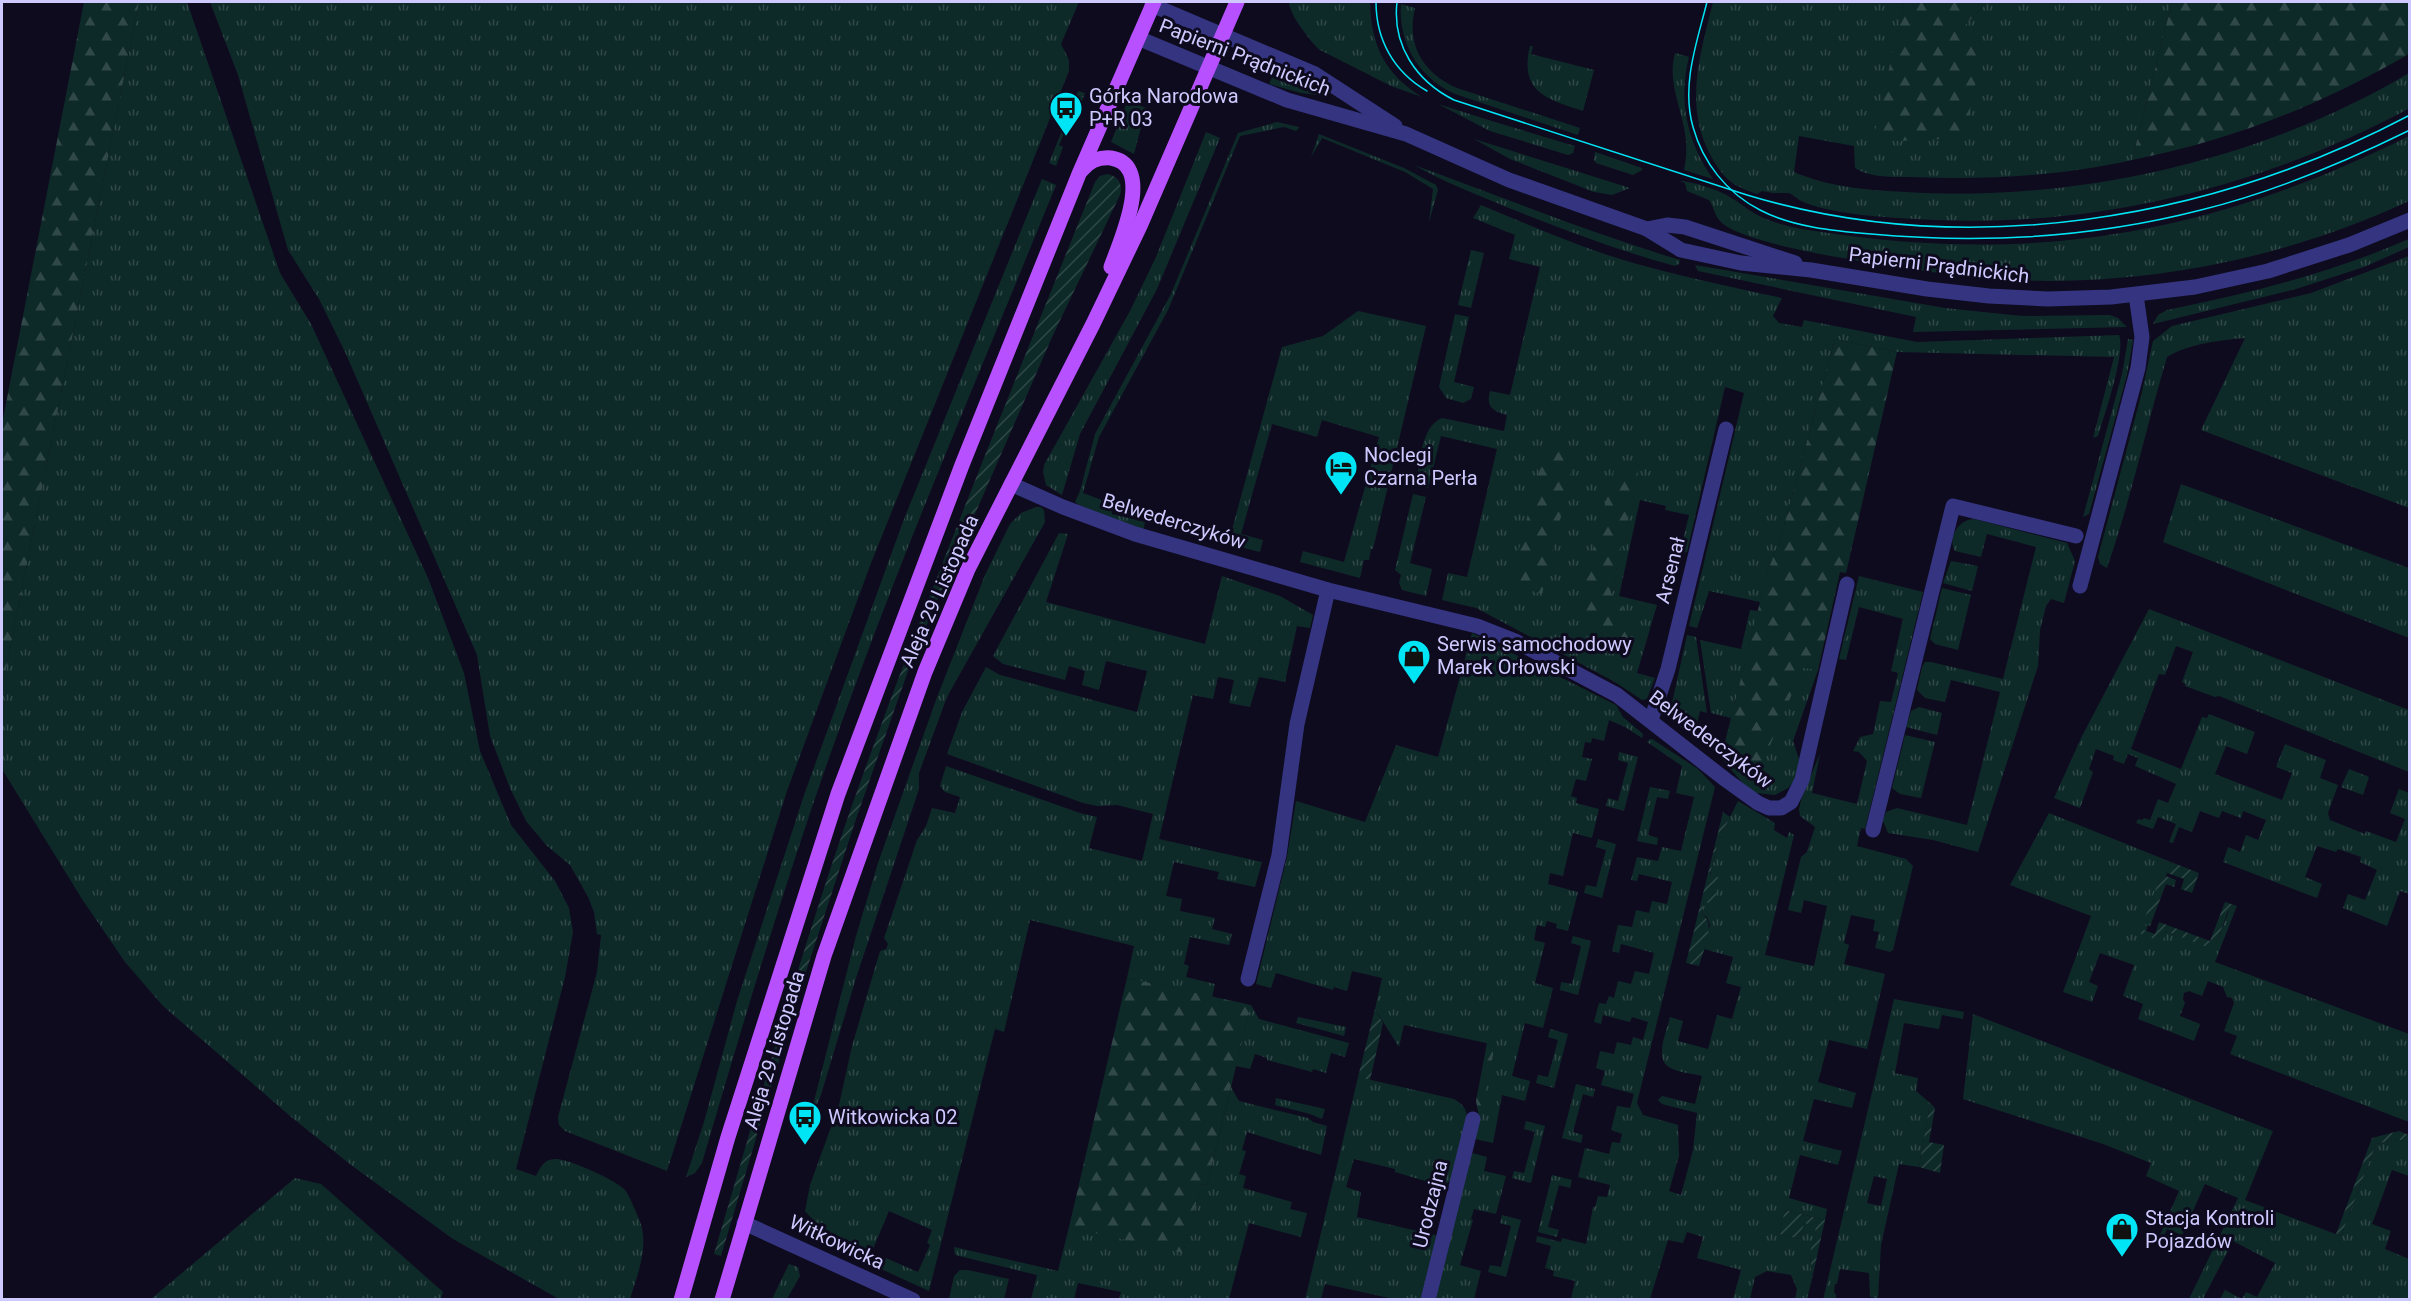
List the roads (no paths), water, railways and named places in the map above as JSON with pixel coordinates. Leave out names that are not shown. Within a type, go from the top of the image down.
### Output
[{"type":"main road","name":"Aleja 29 Listopada","points":[[722,1299],[824,956],[925,672],[968,569],[1093,324],[1140,226],[1237,2]]},
{"type":"main road","name":"Aleja 29 Listopada","points":[[681,1299],[728,1137],[838,794],[962,465],[1079,174],[1153,3]]},
{"type":"main road","points":[[1079,174],[1089,163],[1112,158],[1127,168],[1134,187],[1132,204],[1093,324]]},
{"type":"street","name":"Papierni Prądnickich","points":[[1153,3],[1315,74],[1406,134]]},
{"type":"street","name":"Papierni Prądnickich","points":[[1138,38],[1287,100],[1406,134],[1509,180],[1647,229],[1690,253],[1741,263],[1811,270],[1927,289],[1998,297],[2070,299],[2136,295],[2195,287],[2268,272],[2349,245],[2409,220]]},
{"type":"street","name":"Papierni Prądnickich","points":[[1647,229],[1667,225],[1685,227],[1764,251],[1811,270]]},
{"type":"street","points":[[2080,586],[2138,368],[2142,337],[2136,295]]},
{"type":"street","name":"Arsenał","points":[[1651,720],[1668,669],[1726,429]]},
{"type":"street","name":"Belwederczyków","points":[[1011,484],[1063,507],[1135,534],[1328,590],[1477,626],[1496,633],[1617,695],[1758,803],[1776,809],[1791,802],[1797,793],[1804,772],[1846,584]]},
{"type":"street","points":[[1873,830],[1953,506],[2076,536]]},
{"type":"street","points":[[1248,979],[1280,855],[1297,724],[1328,590]]},
{"type":"street","name":"Urodzajna","points":[[1428,1299],[1473,1119]]},
{"type":"street","name":"Witkowicka","points":[[744,1223],[913,1299]]},
{"type":"tram line","points":[[1376,2],[1379,29],[1389,54],[1405,74],[1427,91]]},
{"type":"tram line","points":[[1397,2],[1398,33],[1409,60],[1428,83],[1454,100],[1747,195],[1830,215],[1915,225],[2000,227],[2085,220],[2170,204],[2252,182],[2333,152],[2410,115]]},
{"type":"tram line","points":[[1707,2],[1695,48],[1689,95],[1693,127],[1703,153],[1718,176],[1748,203],[1772,216],[1814,227],[1871,234],[1954,238],[2037,236],[2119,227],[2201,210],[2255,195],[2334,165],[2410,130]]},
{"type":"place","name":"Górka Narodowa P+R 03","points":[[1066,137]]},
{"type":"place","name":"Noclegi Czarna Perła","points":[[1341,496]]},
{"type":"place","name":"Serwis samochodowy Marek Orłowski","points":[[1414,685]]},
{"type":"place","name":"Witkowicka 02","points":[[805,1146]]},
{"type":"place","name":"Stacja Kontroli Pojazdów","points":[[2122,1258]]}]
